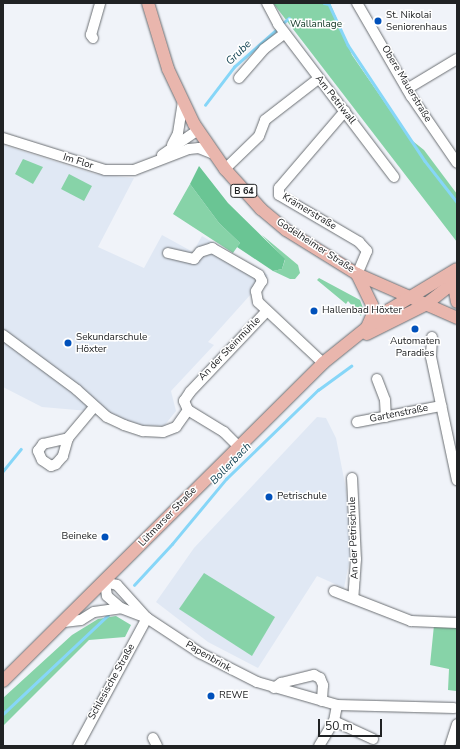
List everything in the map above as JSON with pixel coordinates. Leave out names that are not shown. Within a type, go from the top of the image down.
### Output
[{"type":"main road","name":"Godelheimer Straße","points":[[148,3],[158,40],[181,99],[198,130],[225,169],[278,224],[357,274],[457,318]]},
{"type":"main road","name":"Lütmarser Straße","points":[[3,681],[323,363],[353,341],[366,328],[409,298],[457,269]]},
{"type":"main road","points":[[357,274],[372,305],[372,316],[366,328]]},
{"type":"main road","points":[[457,281],[454,292],[457,302]]},
{"type":"main road","name":"Lütmarser Straße","points":[[353,341],[425,305],[457,281]]},
{"type":"street","points":[[93,38],[91,35],[100,3]]},
{"type":"street","name":"Am Petriwall","points":[[267,3],[280,27],[318,79],[345,111],[394,177]]},
{"type":"street","name":"Obere Mauerstraße","points":[[357,3],[407,89],[457,162]]},
{"type":"street","points":[[239,78],[264,49],[280,27]]},
{"type":"street","points":[[407,89],[457,59]]},
{"type":"street","points":[[225,169],[259,136],[265,120],[318,79]]},
{"type":"street","name":"Im Flor","points":[[170,148],[178,133],[181,99]]},
{"type":"street","name":"Krämerstraße","points":[[345,111],[279,188],[279,195],[359,242],[367,252],[357,274]]},
{"type":"street","name":"Im Flor","points":[[154,162],[170,148],[198,130]]},
{"type":"street","name":"Im Flor","points":[[3,138],[105,170],[134,170],[189,149],[199,148],[214,154]]},
{"type":"street","name":"An der Steinmühle","points":[[3,335],[77,390],[94,407],[124,425],[148,431],[163,432],[176,427],[188,410],[184,402],[190,392],[267,310],[255,297],[262,281],[259,274],[212,248],[200,252],[194,259],[168,253]]},
{"type":"street","points":[[267,310],[323,363]]},
{"type":"street","name":"Gartenstraße","points":[[432,337],[431,357],[457,480]]},
{"type":"street","points":[[377,379],[385,400],[386,417]]},
{"type":"street","name":"Gartenstraße","points":[[357,422],[441,406]]},
{"type":"street","points":[[68,438],[94,407]]},
{"type":"street","points":[[188,410],[224,432],[238,446]]},
{"type":"street","name":"An der Petrischule","points":[[352,478],[356,559],[353,598]]},
{"type":"street","name":"Papenbrink","points":[[147,618],[117,585],[104,582],[107,596],[121,608],[147,618],[200,653],[232,671],[274,688],[337,705],[456,708]]},
{"type":"street","points":[[334,591],[412,621],[457,623]]},
{"type":"street","name":"Papenbrink","points":[[64,622],[81,620],[94,612],[121,608]]},
{"type":"street","name":"Schlesische Straße","points":[[78,746],[147,618]]},
{"type":"street","points":[[274,688],[281,683],[314,675],[320,678],[323,685],[322,701]]},
{"type":"street","points":[[319,746],[334,721],[337,705]]},
{"type":"street","points":[[334,721],[373,739]]},
{"type":"street","points":[[450,746],[457,724]]},
{"type":"shaded area","points":[[3,145],[95,174],[134,178],[98,247],[144,268],[162,235],[193,252],[202,236],[268,275],[208,342],[214,345],[171,391],[176,411],[164,426],[141,425],[100,412],[42,407],[3,387]]},
{"type":"shaded area","points":[[317,417],[326,418],[336,438],[346,489],[351,553],[344,588],[317,576],[258,668],[208,642],[156,602],[194,548]]},
{"type":"green space","name":"Wallanlage","points":[[273,3],[330,3],[352,55],[409,138],[424,150],[457,194],[457,242]]},
{"type":"green space","points":[[23,159],[43,167],[33,184],[15,174]]},
{"type":"green space","points":[[199,166],[228,203],[285,259],[282,269],[273,271],[237,247],[240,243],[219,223],[190,184]]},
{"type":"green space","points":[[69,174],[92,186],[84,201],[61,189]]},
{"type":"green space","points":[[190,184],[219,223],[240,243],[233,253],[173,214]]},
{"type":"green space","points":[[262,235],[298,265],[300,273],[295,279],[290,279],[273,271],[282,269],[285,260]]},
{"type":"green space","points":[[319,278],[360,300],[363,308],[361,316],[348,301],[346,304],[317,280]]},
{"type":"green space","points":[[204,573],[275,617],[252,656],[179,609]]},
{"type":"green space","points":[[116,616],[131,625],[125,637],[89,640],[3,726],[3,698],[72,635],[98,619]]},
{"type":"green space","points":[[434,625],[457,626],[456,691],[448,690],[449,669],[430,665]]},
{"type":"waterway","points":[[324,3],[329,4],[348,45],[425,161],[457,202]]},
{"type":"waterway","name":"Grube","points":[[282,24],[289,18]]},
{"type":"waterway","name":"Grube","points":[[205,105],[234,67],[277,29]]},
{"type":"waterway","name":"Bollerbach","points":[[134,585],[172,544],[226,479],[318,390],[351,366]]},
{"type":"waterway","name":"Grube","points":[[3,471],[21,449]]},
{"type":"waterway","name":"Bollerbach","points":[[3,714],[108,615]]},
{"type":"place","name":"St. Nikolai Seniorenhaus","points":[[378,21]]},
{"type":"place","name":"Hallenbad Höxter","points":[[314,311]]},
{"type":"place","name":"Automaten Paradies","points":[[415,329]]},
{"type":"place","name":"Sekundarschule Höxter","points":[[68,343]]},
{"type":"place","name":"Petrischule","points":[[269,497]]},
{"type":"place","name":"Beineke","points":[[105,537]]},
{"type":"place","name":"REWE","points":[[211,696]]}]
